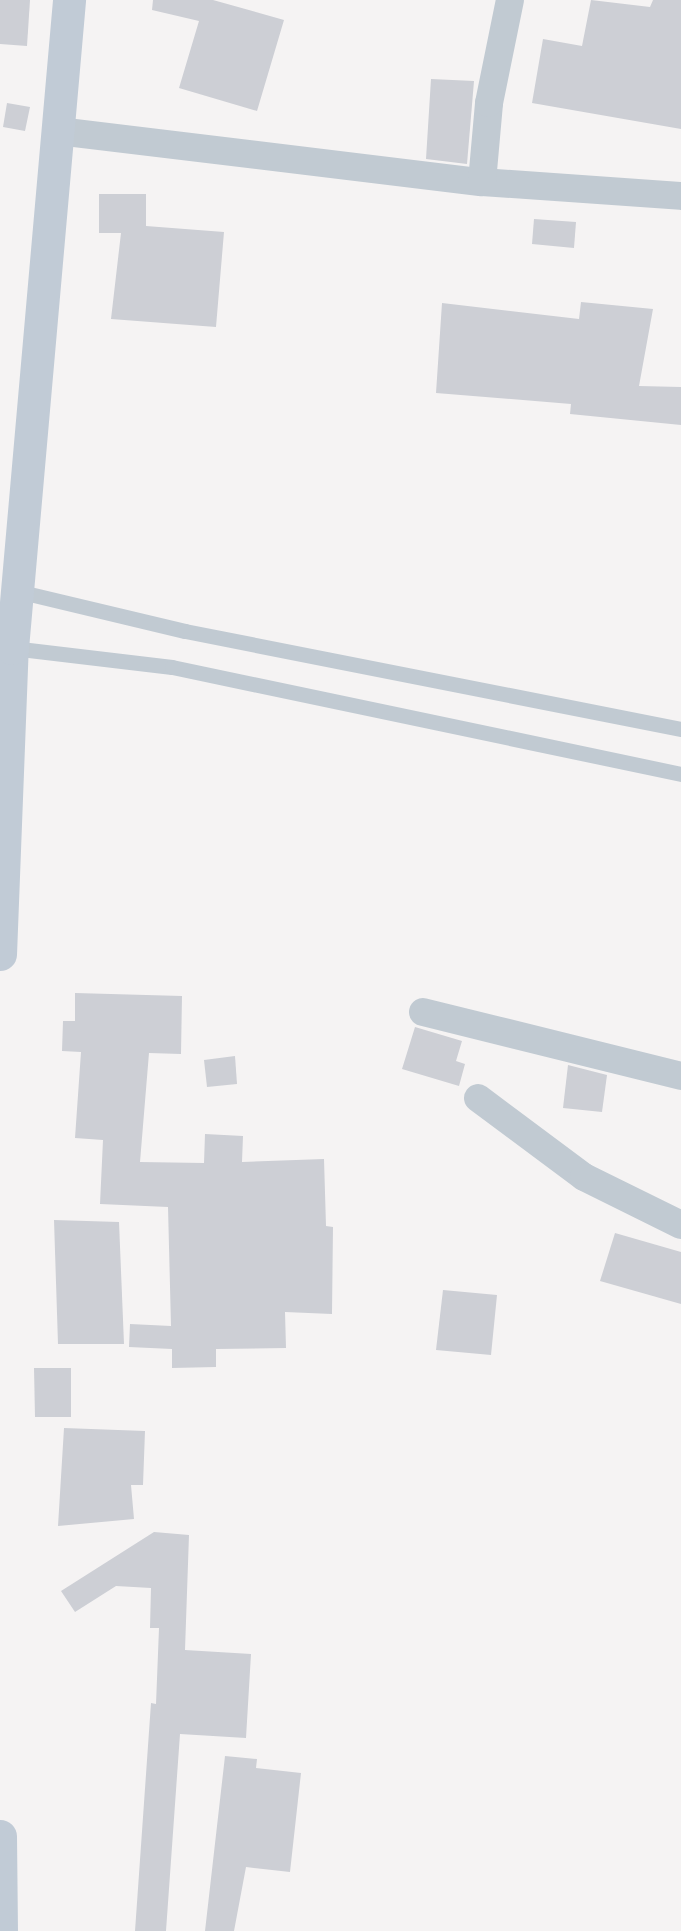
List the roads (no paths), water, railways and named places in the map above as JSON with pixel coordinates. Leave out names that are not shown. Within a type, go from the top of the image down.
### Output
[{"type":"street","points":[[0,940],[16,591],[69,0]]},
{"type":"street","points":[[482,182],[489,103],[510,0]]},
{"type":"street","points":[[58,131],[482,182],[674,195]]},
{"type":"street","points":[[423,1012],[681,1076]]},
{"type":"street","points":[[478,1098],[584,1177],[681,1225]]},
{"type":"street","points":[[0,1836],[1,1931]]},
{"type":"lane","points":[[16,591],[185,631],[681,729]]},
{"type":"lane","points":[[12,648],[172,668],[681,774]]}]
